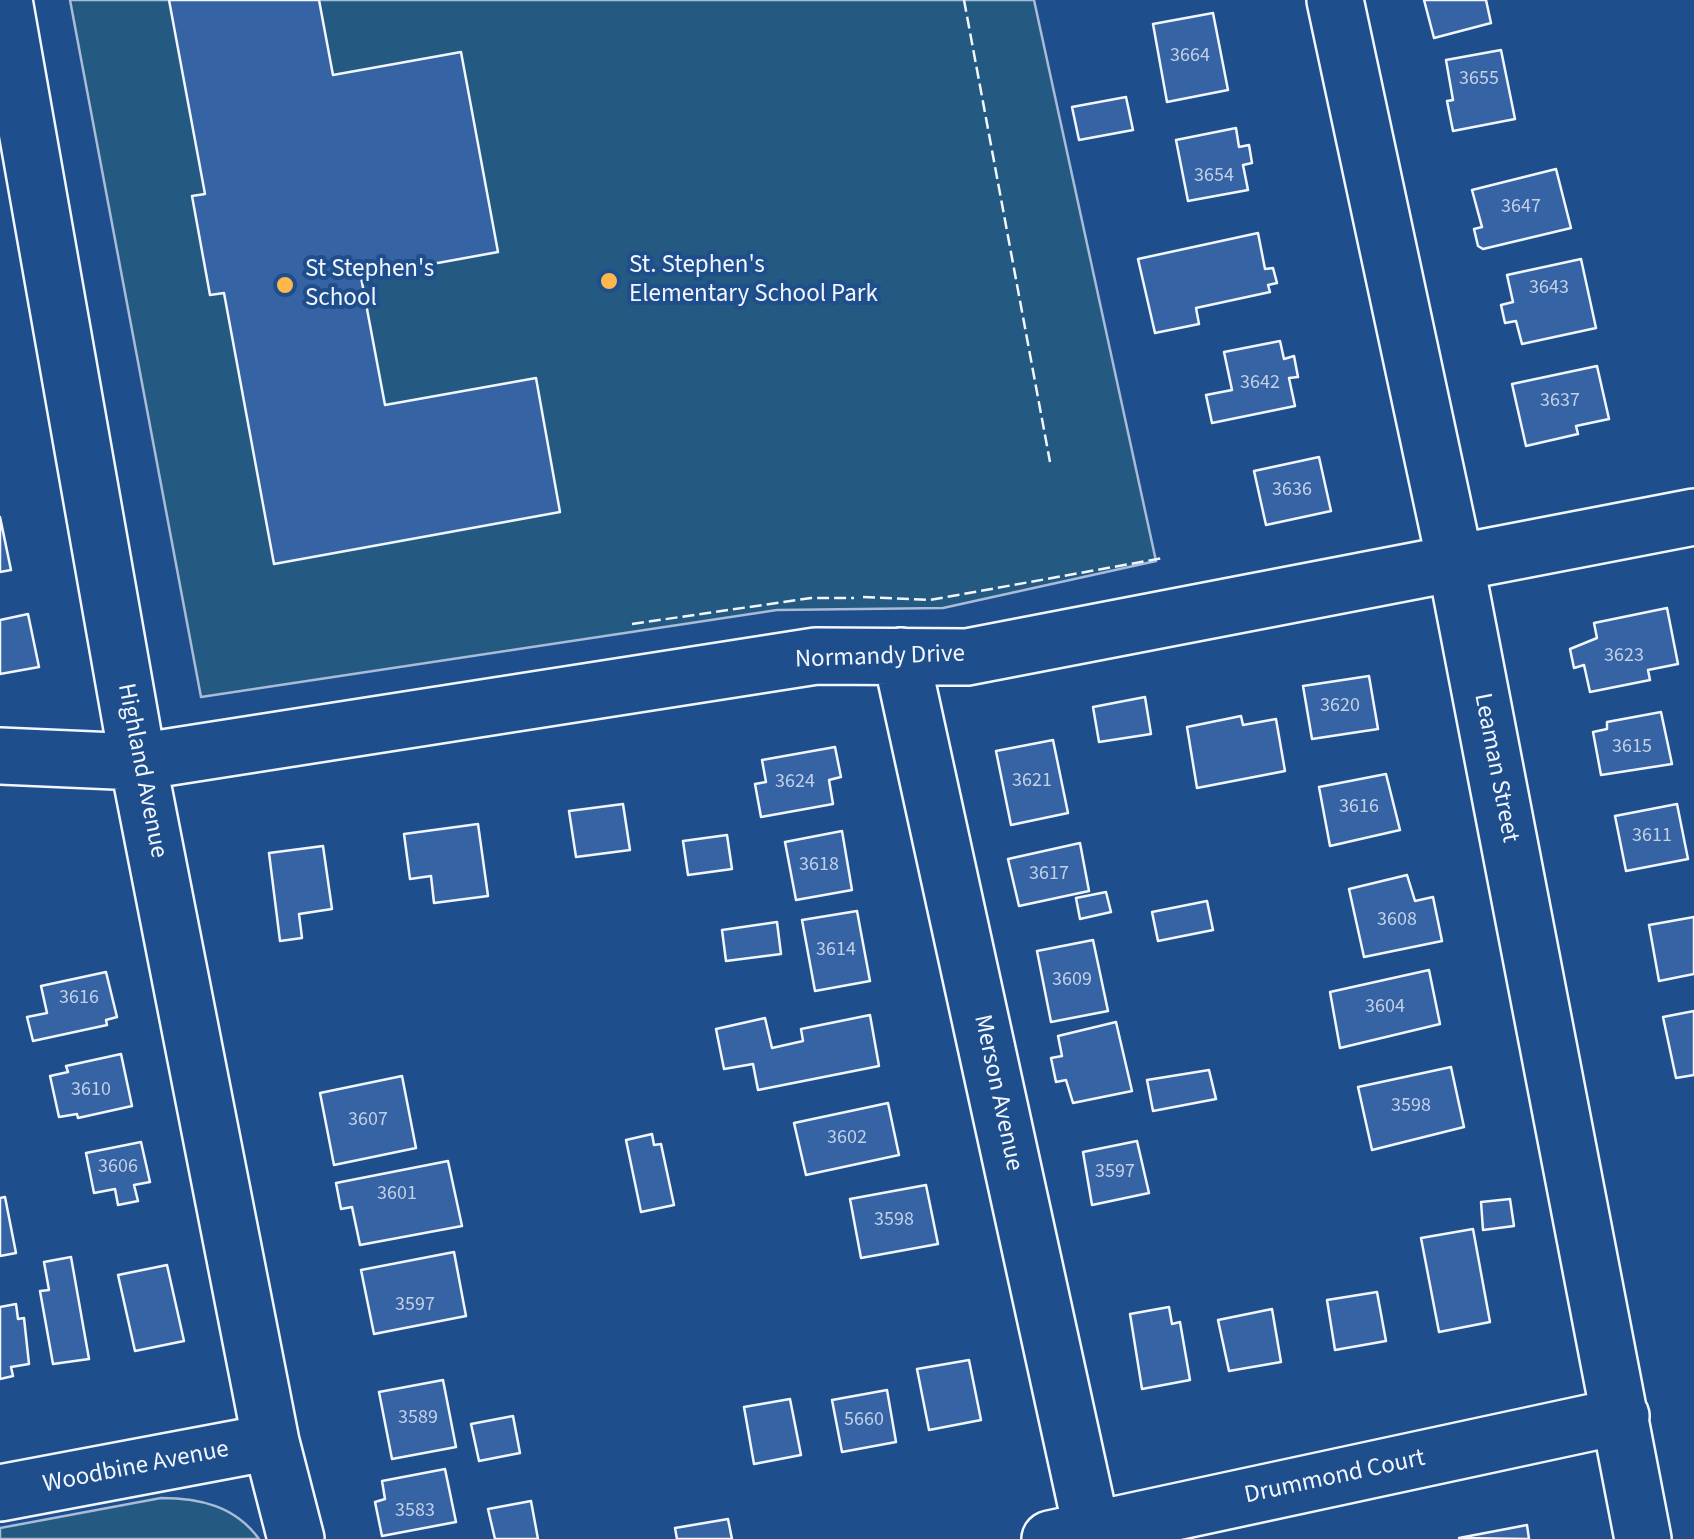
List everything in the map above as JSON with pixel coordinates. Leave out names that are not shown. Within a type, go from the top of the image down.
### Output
[{"type":"street","name":"Highland Avenue","points":[[4,0],[138,762],[271,1442],[296,1539]]},
{"type":"street","name":"Leaman Street","points":[[1335,0],[1456,566],[1643,1539]]},
{"type":"street","name":"Normandy Drive","points":[[0,756],[138,762],[816,656],[967,657],[1456,566],[1694,517]]},
{"type":"street","name":"Merson Avenue","points":[[901,656],[1071,1535]]},
{"type":"street","name":"Drummond Court","points":[[1071,1535],[1621,1416]]},
{"type":"street","name":"Woodbine Avenue","points":[[0,1494],[271,1442]]},
{"type":"shaded area","name":"St. Stephen's Elementary School Park","points":[[70,0],[1034,0],[1156,561],[943,608],[777,610],[201,697]]},
{"type":"shaded area","points":[[161,1498],[216,1506],[239,1519],[259,1539],[0,1539],[0,1528]]},
{"type":"building","name":"St Stephen's School","points":[[169,0],[319,0],[333,75],[461,52],[498,252],[361,277],[385,405],[536,378],[560,512],[274,564],[224,293],[210,295],[192,196],[205,194]]},
{"type":"building","points":[[1424,0],[1486,0],[1491,23],[1434,38]]},
{"type":"building","points":[[1213,13],[1228,90],[1167,102],[1153,24]]},
{"type":"building","points":[[1501,50],[1515,119],[1453,131],[1447,101],[1453,100],[1446,60]]},
{"type":"building","points":[[1126,97],[1133,130],[1079,140],[1072,107]]},
{"type":"building","points":[[1236,128],[1239,147],[1249,145],[1252,163],[1243,165],[1248,190],[1188,201],[1176,140]]},
{"type":"building","points":[[1556,169],[1571,228],[1483,249],[1478,246],[1474,229],[1482,227],[1472,190]]},
{"type":"building","points":[[1258,233],[1265,269],[1273,268],[1277,283],[1268,285],[1270,292],[1196,308],[1199,324],[1155,333],[1138,259]]},
{"type":"building","points":[[1581,259],[1596,328],[1522,344],[1516,321],[1505,323],[1501,305],[1513,302],[1507,275]]},
{"type":"building","points":[[1280,341],[1284,359],[1294,356],[1298,377],[1289,378],[1295,406],[1212,423],[1206,395],[1232,390],[1224,352]]},
{"type":"building","points":[[1597,366],[1609,419],[1576,426],[1578,434],[1526,446],[1512,384]]},
{"type":"building","points":[[1319,457],[1331,511],[1266,525],[1254,471]]},
{"type":"building","points":[[0,517],[11,570],[0,572]]},
{"type":"building","points":[[1667,608],[1678,664],[1648,670],[1650,680],[1590,692],[1584,665],[1574,668],[1570,649],[1597,638],[1594,623]]},
{"type":"building","points":[[28,614],[39,667],[0,674],[0,620]]},
{"type":"building","points":[[1369,676],[1378,729],[1312,739],[1303,686]]},
{"type":"building","points":[[1145,697],[1151,734],[1099,742],[1093,707]]},
{"type":"building","points":[[1661,712],[1672,764],[1601,775],[1593,732],[1607,729],[1607,722]]},
{"type":"building","points":[[1241,716],[1243,725],[1276,719],[1285,771],[1197,788],[1187,727]]},
{"type":"building","points":[[1053,740],[1068,813],[1011,825],[996,751]]},
{"type":"building","points":[[835,747],[841,777],[829,780],[833,804],[761,817],[755,784],[766,782],[762,760]]},
{"type":"building","points":[[1386,774],[1400,830],[1330,846],[1319,787]]},
{"type":"building","points":[[623,804],[630,850],[576,857],[569,811]]},
{"type":"building","points":[[1677,804],[1688,859],[1626,871],[1615,816]]},
{"type":"building","points":[[478,824],[488,896],[434,903],[431,876],[410,879],[404,834]]},
{"type":"building","points":[[842,831],[852,890],[796,900],[785,842]]},
{"type":"building","points":[[727,835],[732,869],[688,875],[683,841]]},
{"type":"building","points":[[1080,843],[1089,891],[1019,906],[1008,859]]},
{"type":"building","points":[[323,846],[332,909],[299,914],[302,938],[280,941],[269,853]]},
{"type":"building","points":[[1407,875],[1415,901],[1433,897],[1442,941],[1364,957],[1349,889]]},
{"type":"building","points":[[1106,892],[1111,912],[1080,919],[1076,898]]},
{"type":"building","points":[[1207,901],[1213,930],[1158,941],[1152,912]]},
{"type":"building","points":[[857,911],[870,981],[815,991],[802,920]]},
{"type":"building","points":[[1694,917],[1694,974],[1659,981],[1649,925]]},
{"type":"building","points":[[777,922],[781,954],[726,961],[722,930]]},
{"type":"building","points":[[1093,940],[1108,1011],[1051,1022],[1037,951]]},
{"type":"building","points":[[1429,970],[1440,1024],[1340,1048],[1330,992]]},
{"type":"building","points":[[106,972],[117,1017],[106,1020],[107,1025],[33,1041],[27,1017],[47,1013],[41,986]]},
{"type":"building","points":[[1694,1011],[1694,1075],[1676,1078],[1663,1017]]},
{"type":"building","points":[[870,1015],[879,1066],[758,1090],[753,1064],[724,1069],[716,1029],[765,1018],[772,1048],[803,1041],[801,1029]]},
{"type":"building","points":[[1116,1022],[1132,1091],[1073,1103],[1066,1080],[1056,1082],[1051,1058],[1062,1056],[1058,1036]]},
{"type":"building","points":[[121,1054],[132,1106],[78,1118],[77,1114],[59,1117],[50,1076],[68,1072],[66,1066]]},
{"type":"building","points":[[1451,1067],[1464,1127],[1372,1150],[1358,1087]]},
{"type":"building","points":[[1209,1070],[1216,1099],[1153,1111],[1147,1080]]},
{"type":"building","points":[[402,1076],[416,1148],[334,1165],[320,1093]]},
{"type":"building","points":[[888,1103],[899,1155],[806,1175],[794,1123]]},
{"type":"building","points":[[652,1134],[654,1145],[661,1144],[674,1205],[641,1212],[626,1140]]},
{"type":"building","points":[[1137,1141],[1149,1193],[1092,1205],[1083,1152]]},
{"type":"building","points":[[141,1142],[150,1182],[134,1185],[138,1201],[118,1205],[115,1189],[94,1193],[86,1153]]},
{"type":"building","points":[[448,1161],[462,1226],[360,1245],[352,1207],[341,1209],[336,1183]]},
{"type":"building","points":[[926,1185],[938,1244],[861,1258],[850,1199]]},
{"type":"building","points":[[5,1197],[16,1253],[0,1256],[0,1198]]},
{"type":"building","points":[[1510,1199],[1514,1226],[1483,1230],[1481,1202]]},
{"type":"building","points":[[1473,1229],[1490,1322],[1439,1332],[1421,1238]]},
{"type":"building","points":[[454,1252],[466,1316],[374,1334],[361,1270]]},
{"type":"building","points":[[71,1257],[89,1359],[53,1364],[40,1291],[49,1290],[44,1262]]},
{"type":"building","points":[[167,1265],[184,1341],[135,1351],[118,1275]]},
{"type":"building","points":[[1377,1292],[1386,1341],[1335,1350],[1327,1300]]},
{"type":"building","points":[[16,1304],[18,1319],[24,1318],[29,1364],[11,1367],[13,1376],[0,1379],[0,1307]]},
{"type":"building","points":[[1169,1307],[1172,1324],[1180,1322],[1190,1380],[1142,1389],[1130,1314]]},
{"type":"building","points":[[1272,1309],[1281,1362],[1229,1371],[1218,1320]]},
{"type":"building","points":[[969,1360],[981,1420],[929,1430],[917,1369]]},
{"type":"building","points":[[443,1380],[456,1447],[392,1459],[379,1392]]},
{"type":"building","points":[[887,1390],[896,1442],[842,1452],[832,1400]]},
{"type":"building","points":[[790,1399],[801,1455],[754,1464],[744,1407]]},
{"type":"building","points":[[513,1416],[520,1453],[479,1461],[471,1424]]},
{"type":"building","points":[[445,1469],[456,1522],[382,1536],[375,1502],[385,1499],[382,1481]]},
{"type":"building","points":[[531,1501],[538,1539],[495,1539],[488,1509]]},
{"type":"building","points":[[728,1519],[732,1539],[677,1539],[675,1528]]},
{"type":"building","points":[[1527,1525],[1529,1539],[1459,1538]]},
{"type":"fence","points":[[964,0],[1050,462]]},
{"type":"fence","points":[[863,597],[930,600],[1163,558]]},
{"type":"fence","points":[[632,624],[811,598],[854,598]]},
{"type":"place","name":"St. Stephen's Elementary School Park","points":[[609,281]]},
{"type":"place","name":"St Stephen's School","points":[[285,285]]}]
